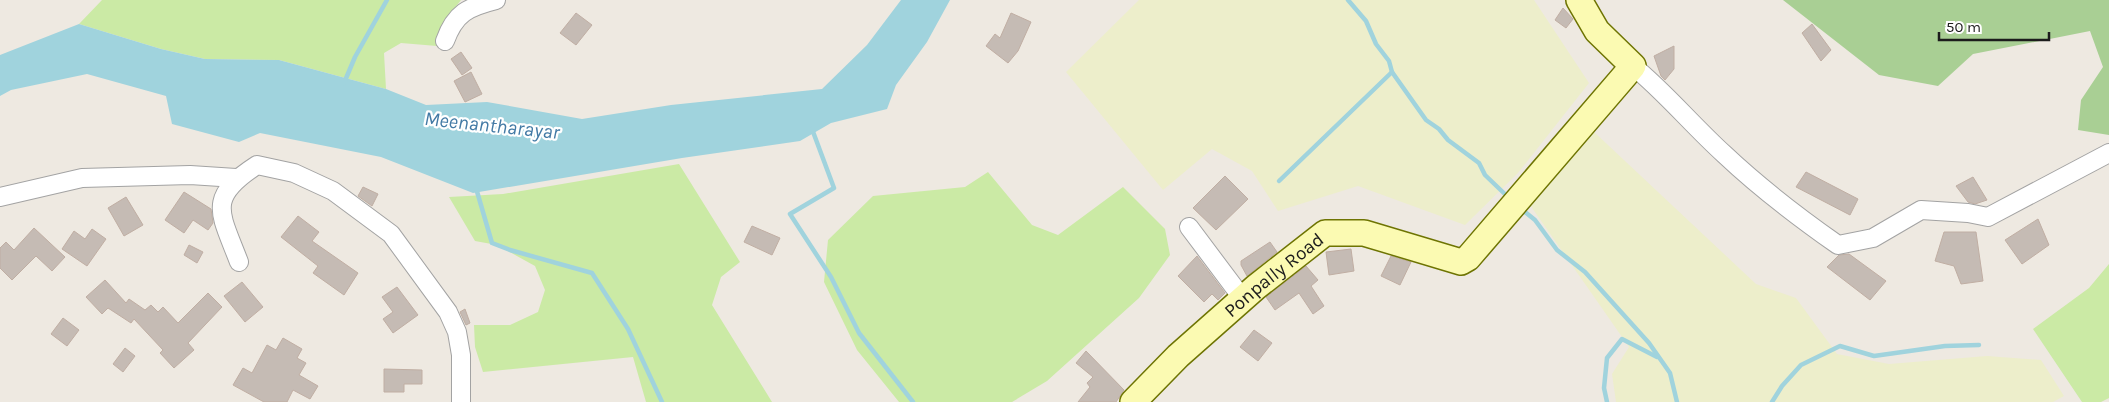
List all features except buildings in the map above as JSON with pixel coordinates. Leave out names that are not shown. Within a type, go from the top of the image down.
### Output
[{"type":"main road","points":[[1579,0],[1597,32],[1633,66]]},
{"type":"main road","name":"Ponpally Road","points":[[1132,402],[1178,356],[1243,299],[1326,233],[1364,233],[1460,262],[1468,258],[1633,66]]},
{"type":"street","points":[[445,42],[451,24],[470,7],[496,0]]},
{"type":"street","points":[[1633,66],[1660,88],[1722,153],[1784,207],[1838,245],[1873,238],[1921,210],[1968,213],[1988,217],[2109,153]]},
{"type":"street","points":[[239,262],[222,217],[221,199],[236,178],[257,165],[294,172],[333,191],[391,234],[448,312],[457,332],[461,354],[461,402]]},
{"type":"street","points":[[0,197],[82,178],[190,175],[236,178]]},
{"type":"street","points":[[1189,227],[1243,299]]},
{"type":"green space","points":[[102,0],[461,0],[444,22],[437,46],[401,43],[384,53],[386,89],[279,60],[205,59],[161,49],[79,24]]},
{"type":"green space","points":[[1139,0],[1534,0],[1589,83],[1518,173],[1465,225],[1358,186],[1278,211],[1252,171],[1212,149],[1163,190],[1066,72]]},
{"type":"green space","points":[[1783,0],[2109,0],[2109,135],[2078,130],[2081,100],[2103,67],[2090,31],[1973,54],[1938,86],[1879,75]]},
{"type":"green space","points":[[1592,130],[1756,284],[1796,298],[1837,354],[1889,364],[1987,356],[2041,360],[2064,396],[2053,402],[1616,402],[1612,374],[1629,347],[1530,205]]},
{"type":"green space","points":[[679,164],[740,262],[721,277],[712,305],[772,402],[646,402],[633,357],[483,372],[475,347],[474,325],[510,325],[538,312],[545,290],[535,266],[497,245],[475,241],[449,197],[503,194]]},
{"type":"green space","points":[[988,172],[1032,225],[1058,235],[1123,187],[1165,229],[1170,255],[1139,298],[1047,381],[1012,402],[899,402],[857,350],[824,282],[828,240],[873,196],[965,187]]},
{"type":"green space","points":[[2109,264],[2109,398],[2101,402],[2082,402],[2033,329],[2089,288]]},
{"type":"water","name":"Meenantharayar","points":[[901,0],[950,0],[927,42],[896,85],[887,109],[831,123],[800,141],[682,158],[473,193],[381,157],[260,133],[239,142],[172,124],[166,96],[87,74],[11,90],[0,96],[0,55],[79,24],[161,49],[205,59],[279,60],[386,89],[426,105],[487,102],[582,119],[671,105],[822,89],[867,45]]},
{"type":"waterway","points":[[344,83],[355,57],[387,0]]},
{"type":"waterway","points":[[1348,0],[1366,21],[1376,44],[1389,61],[1392,72],[1426,120],[1439,129],[1448,140],[1479,163],[1485,175],[1509,198]]},
{"type":"waterway","points":[[1279,181],[1392,72]]},
{"type":"waterway","points":[[812,129],[834,188],[790,214],[831,277],[859,333],[913,402]]},
{"type":"waterway","points":[[476,188],[492,243],[510,250],[592,273],[628,329],[662,402]]},
{"type":"waterway","points":[[1520,208],[1535,220],[1557,250],[1585,272],[1649,343],[1670,373],[1677,402]]},
{"type":"waterway","points":[[1607,402],[1604,388],[1607,358],[1622,339],[1657,357]]},
{"type":"waterway","points":[[1772,402],[1782,386],[1801,365],[1840,346],[1874,356],[1945,346],[1979,345]]}]
